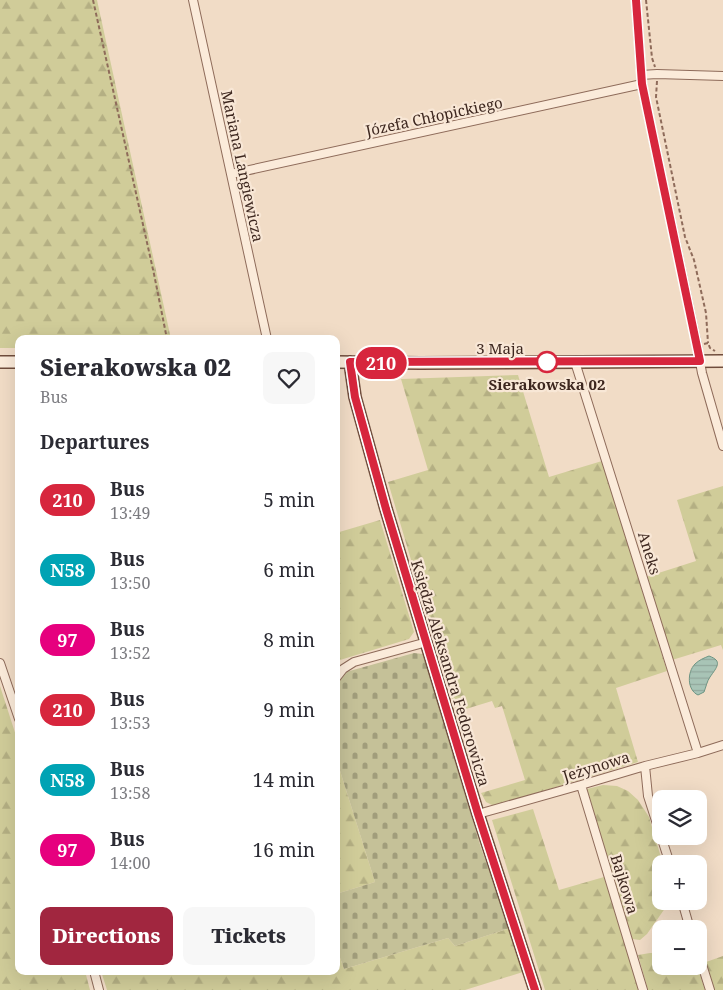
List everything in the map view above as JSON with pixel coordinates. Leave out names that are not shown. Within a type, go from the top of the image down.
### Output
[{"type":"street","name":"Mariana Langiewicza","points":[[193,0],[266,335]]},
{"type":"street","points":[[636,0],[642,84],[702,373],[723,446]]},
{"type":"street","points":[[641,75],[723,76]]},
{"type":"street","name":"Józefa Chłopickiego","points":[[231,174],[642,84]]},
{"type":"street","name":"3 Maja","points":[[340,362],[700,361],[720,357]]},
{"type":"street","points":[[0,362],[15,362]]},
{"type":"street","name":"Księdza Aleksandra Fedorowicza","points":[[350,362],[355,397],[386,509],[478,814],[535,990]]},
{"type":"street","name":"Aneks","points":[[575,362],[698,753]]},
{"type":"street","points":[[340,673],[354,662],[427,642]]},
{"type":"street","points":[[0,663],[15,707]]},
{"type":"street","name":"Jeżynowa","points":[[478,814],[723,745]]},
{"type":"street","points":[[645,766],[648,796],[667,855]]},
{"type":"street","name":"Bajkowa","points":[[581,785],[643,990]]},
{"type":"street","points":[[95,975],[99,990]]},
{"type":"street","points":[[705,975],[710,990]]},
{"type":"path","points":[[94,0],[166,335]]},
{"type":"path","points":[[646,0],[652,58],[656,70]]},
{"type":"path","points":[[657,78],[656,97],[685,237],[694,260],[706,312],[708,343],[710,348],[720,357]]},
{"type":"path","points":[[701,344],[708,343]]},
{"type":"green space","points":[[0,0],[97,0],[170,335],[15,335],[15,348],[0,348]]},
{"type":"green space","points":[[518,375],[549,477],[602,461],[667,671],[616,688],[638,762],[494,806],[486,802],[481,793],[525,780],[502,706],[495,708],[492,701],[456,712],[388,482],[428,470],[401,379]]},
{"type":"green space","points":[[723,486],[723,650],[721,645],[672,660],[646,577],[696,561],[677,500]]},
{"type":"green space","points":[[380,520],[414,632],[409,639],[340,660],[340,532]]},
{"type":"green space","points":[[414,653],[423,654],[481,848],[510,928],[455,946],[448,938],[344,969],[340,958],[340,893],[375,882],[340,771],[340,680],[346,672]]},
{"type":"green space","points":[[0,686],[15,733],[15,975],[86,975],[90,990],[0,990]]},
{"type":"green space","points":[[340,771],[375,882],[340,893]]},
{"type":"green space","points":[[603,785],[617,786],[628,791],[638,800],[649,817],[652,827],[652,845],[657,845],[660,855],[652,855],[652,910],[664,910],[657,920],[652,920],[652,927],[640,940],[632,939],[587,789]]},
{"type":"green space","points":[[533,809],[559,890],[604,877],[639,990],[545,990],[492,820]]},
{"type":"green space","points":[[510,928],[523,972],[465,990],[107,990],[102,975],[340,975],[340,958],[344,969],[448,938],[455,946]]},
{"type":"green space","points":[[652,953],[652,975],[700,975],[705,990],[648,990],[638,955]]},
{"type":"green space","points":[[723,956],[723,990],[714,990],[707,962]]},
{"type":"shaded area","points":[[709,656],[716,660],[717,665],[708,680],[704,692],[698,695],[694,693],[689,681],[692,667]]},
{"type":"bus line","name":"210","points":[[535,990],[478,814],[386,509],[355,397],[350,362],[700,361],[642,84],[636,0]]},
{"type":"place","name":"Sierakowska 02","points":[[547,362]]}]
